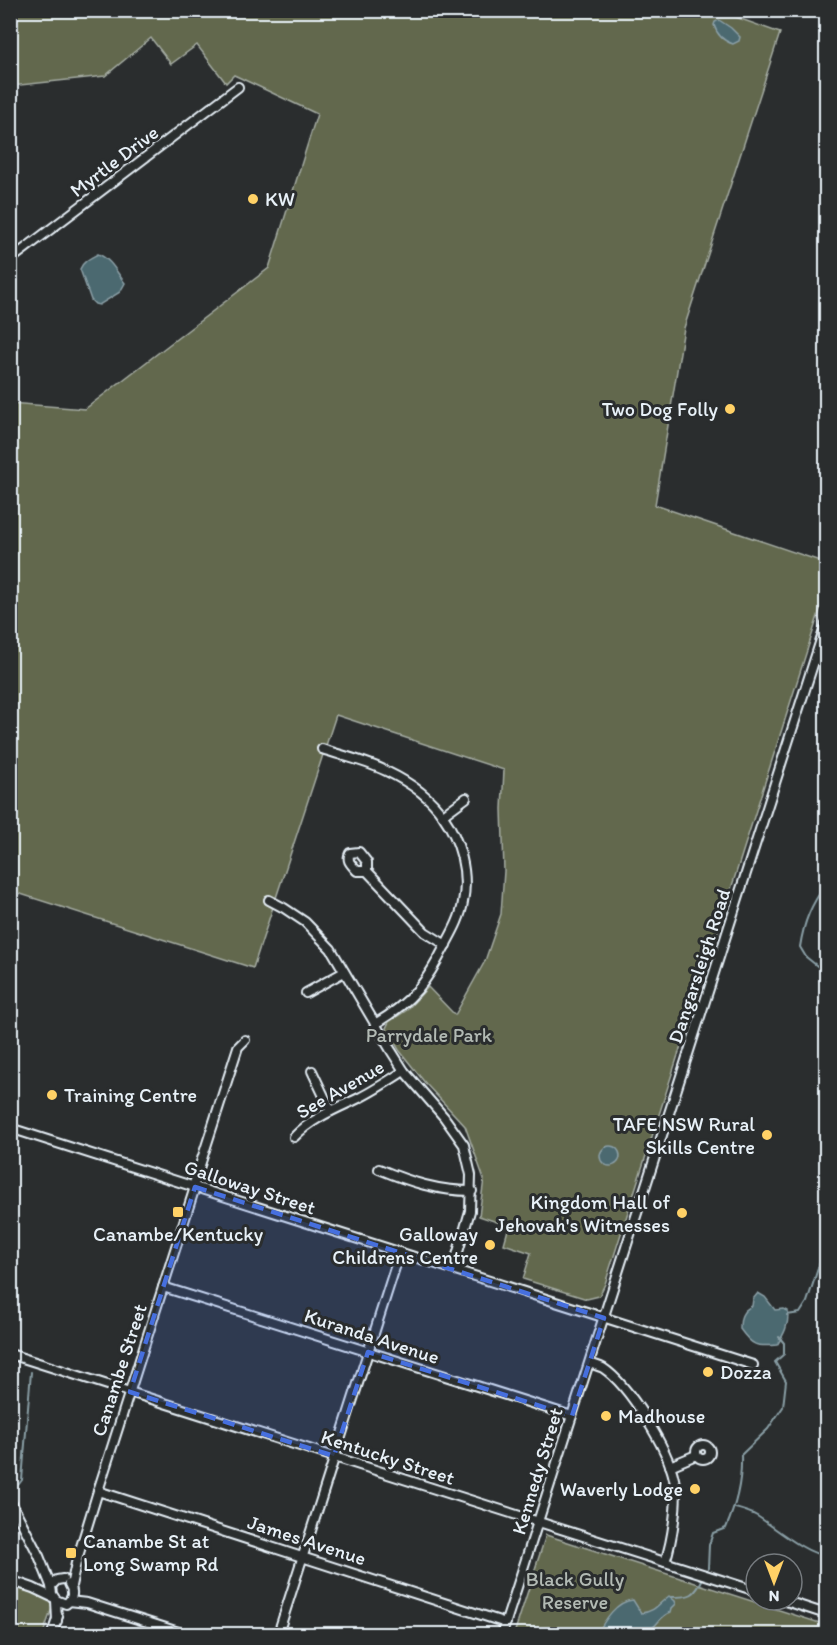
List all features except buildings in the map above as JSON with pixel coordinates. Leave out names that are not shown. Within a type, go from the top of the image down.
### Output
[{"type":"street","name":"Myrtle Drive","points":[[10,260],[238,87]]},
{"type":"street","name":"Dangarsleigh Road","points":[[604,1318],[826,624]]},
{"type":"street","points":[[322,749],[374,766],[411,785],[443,815],[460,851],[465,891],[461,910],[446,945],[422,987],[405,1004],[375,1024]]},
{"type":"street","points":[[443,815],[466,798]]},
{"type":"street","points":[[367,871],[424,932],[446,945]]},
{"type":"street","points":[[269,900],[305,922],[332,949],[404,1071],[464,1145],[472,1191],[470,1210],[453,1269]]},
{"type":"street","points":[[306,993],[344,972]]},
{"type":"street","name":"Canambe Street","points":[[52,1635],[57,1621],[61,1592],[76,1563],[238,1047],[245,1040]]},
{"type":"street","points":[[312,1071],[331,1110]]},
{"type":"street","name":"See Avenue","points":[[294,1137],[305,1126],[331,1110],[361,1097],[404,1071]]},
{"type":"street","name":"Galloway Street","points":[[10,1128],[753,1365]]},
{"type":"street","points":[[379,1169],[426,1187],[472,1191]]},
{"type":"street","points":[[278,1635],[400,1252]]},
{"type":"street","name":"Kuranda Avenue","points":[[163,1287],[572,1416]]},
{"type":"street","name":"Kennedy Street","points":[[502,1635],[604,1318]]},
{"type":"street","name":"Kentucky Street","points":[[10,1354],[744,1587]]},
{"type":"street","points":[[590,1363],[601,1367],[619,1383],[652,1426],[670,1466],[675,1480],[675,1502],[666,1562]]},
{"type":"street","points":[[670,1466],[696,1455]]},
{"type":"street","name":"James Avenue","points":[[98,1491],[506,1623]]},
{"type":"street","points":[[10,1500],[61,1592]]},
{"type":"street","points":[[10,1580],[33,1588],[61,1592],[87,1603],[185,1635]]},
{"type":"street","points":[[804,1607],[826,1614]]},
{"type":"highlighted area","points":[[195,1187],[604,1318],[572,1416],[368,1352],[334,1456],[130,1392]]},
{"type":"green space","name":"Parrydale Park","points":[[716,10],[780,33],[684,328],[655,505],[826,563],[826,591],[605,1284],[599,1296],[587,1299],[523,1279],[531,1253],[504,1244],[509,1226],[479,1216],[484,1179],[465,1126],[426,1084],[399,1050],[386,1028],[389,1022],[407,1010],[428,987],[455,1015],[485,961],[501,914],[504,871],[502,809],[504,770],[336,715],[253,968],[11,891],[10,403],[85,409],[269,268],[317,114],[234,75],[226,83],[197,45],[171,64],[151,38],[105,76],[11,86],[11,11]]},
{"type":"green space","name":"Black Gully Reserve","points":[[546,1535],[744,1599],[744,1612],[786,1612],[826,1625],[826,1634],[514,1634]]},
{"type":"green space","points":[[11,1586],[50,1599],[53,1605],[43,1634],[11,1634]]},
{"type":"water","points":[[719,20],[740,37],[739,41],[733,44],[721,37],[714,25]]},
{"type":"water","points":[[98,254],[110,263],[125,283],[120,292],[99,305],[91,300],[80,269],[85,262]]},
{"type":"water","points":[[610,1146],[617,1149],[620,1156],[617,1163],[610,1166],[603,1163],[600,1156],[603,1149]]},
{"type":"water","points":[[758,1293],[765,1297],[775,1310],[788,1311],[786,1329],[777,1345],[755,1344],[740,1329],[745,1310],[752,1306],[753,1299]]},
{"type":"water","points":[[669,1596],[676,1604],[671,1612],[662,1617],[649,1630],[637,1632],[637,1634],[597,1634],[612,1612],[621,1604],[633,1600],[641,1613],[653,1609]]},
{"type":"waterway","points":[[826,884],[809,914],[800,947],[806,957],[826,973]]},
{"type":"waterway","points":[[787,1315],[800,1313],[807,1302],[826,1244]]},
{"type":"waterway","points":[[706,1573],[709,1545],[713,1533],[726,1528],[735,1502],[741,1455],[768,1429],[783,1407],[786,1381],[775,1362],[784,1354],[784,1343],[779,1337]]},
{"type":"waterway","points":[[11,1489],[22,1480],[31,1372]]},
{"type":"waterway","points":[[735,1508],[757,1516],[810,1551],[826,1555]]},
{"type":"waterway","points":[[671,1597],[683,1597],[695,1592],[703,1578]]},
{"type":"place","name":"KW","points":[[253,199]]},
{"type":"place","name":"Two Dog Folly","points":[[730,409]]},
{"type":"place","name":"Training Centre","points":[[52,1095]]},
{"type":"place","name":"TAFE NSW Rural Skills Centre","points":[[767,1135]]},
{"type":"place","name":"Canambe/Kentucky","points":[[178,1212]]},
{"type":"place","name":"Kingdom Hall of Jehovah's Witnesses","points":[[682,1213]]},
{"type":"place","name":"Galloway Childrens Centre","points":[[490,1245]]},
{"type":"place","name":"Dozza","points":[[708,1372]]},
{"type":"place","name":"Madhouse","points":[[606,1416]]},
{"type":"place","name":"Waverly Lodge","points":[[695,1489]]},
{"type":"place","name":"Canambe St at Long Swamp Rd","points":[[71,1553]]}]
